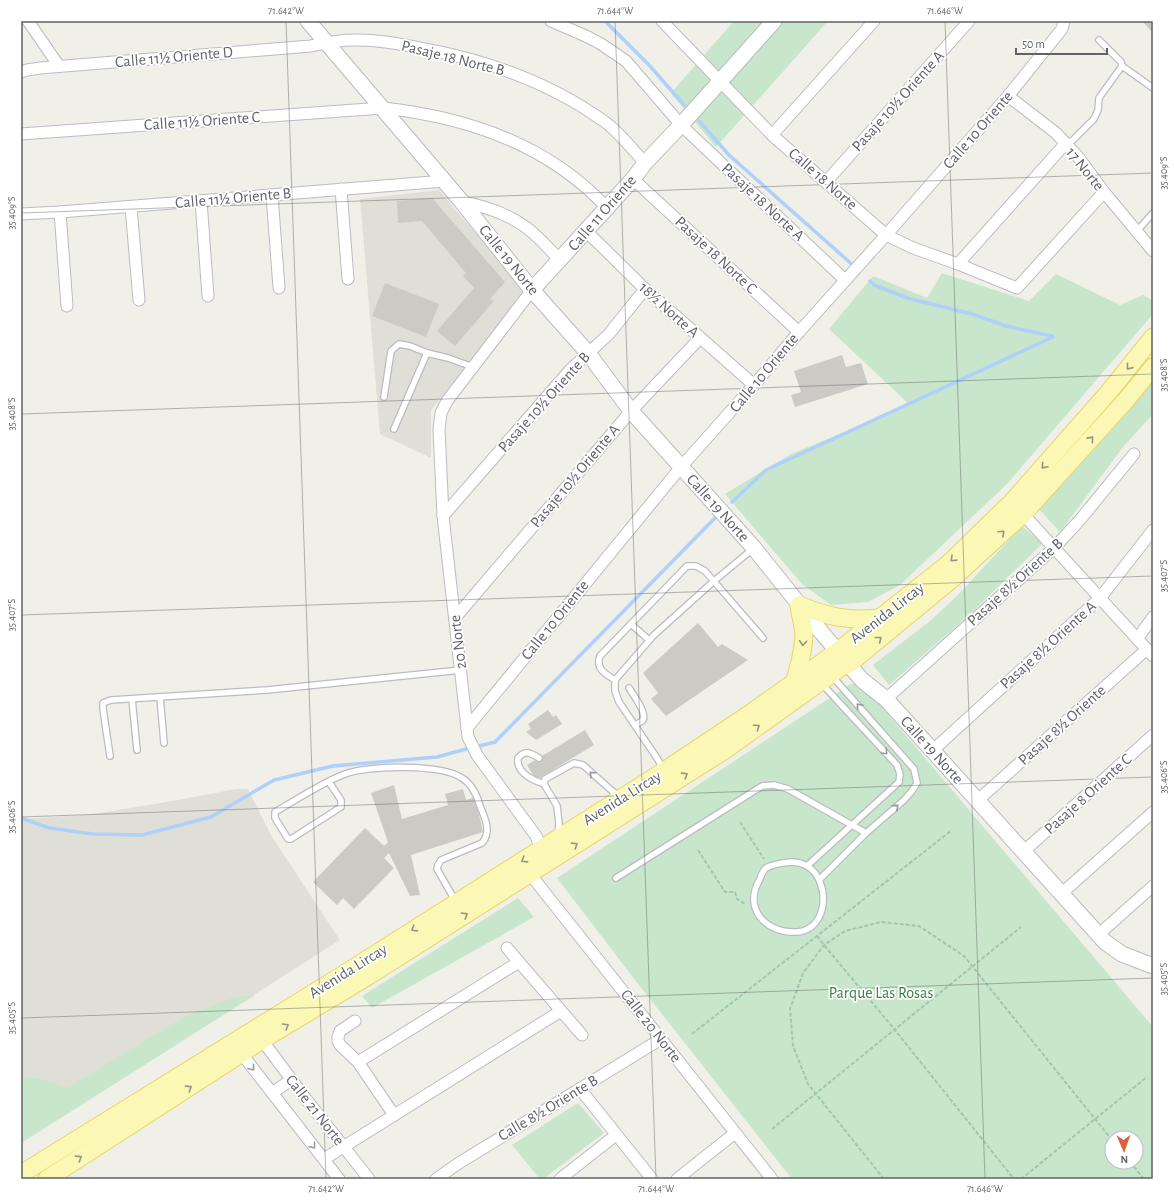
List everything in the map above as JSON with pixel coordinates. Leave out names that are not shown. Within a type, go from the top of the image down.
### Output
[{"type":"main road","name":"Calle 19 Norte","points":[[308,21],[445,181],[532,290],[588,353],[630,411],[754,548],[799,605],[862,680],[886,699],[1098,935],[1112,948],[1122,954],[1153,966]]},
{"type":"main road","name":"Calle 11 Oriente","points":[[532,290],[774,21]]},
{"type":"main road","name":"Avenida Lircay","points":[[21,1174],[237,1048],[262,1040],[370,975],[725,750],[841,667],[843,657],[862,633],[947,565],[1012,502],[1108,393],[1153,337]]},
{"type":"main road","name":"Avenida Lircay","points":[[46,1179],[237,1048],[457,902],[664,771],[794,683],[843,657],[952,579],[1023,514],[1127,399],[1153,367]]},
{"type":"main road","points":[[794,683],[802,653],[804,632],[799,605],[833,617],[861,620],[879,618]]},
{"type":"street","points":[[28,21],[59,66]]},
{"type":"street","name":"Pasaje 18 Norte A","points":[[551,21],[588,37],[626,61],[681,125],[845,280]]},
{"type":"street","points":[[772,135],[874,21]]},
{"type":"street","name":"Pasaje 10½ Oriente A","points":[[826,182],[969,21]]},
{"type":"street","name":"Calle 10 Oriente","points":[[466,728],[681,467],[754,385],[798,332],[886,235],[1008,96],[1062,29],[1064,21]]},
{"type":"street","name":"Calle 18 Norte","points":[[669,24],[720,81],[772,135],[886,235],[913,248],[958,264],[1017,288],[1104,192]]},
{"type":"street","name":"Pasaje 18 Norte B","points":[[327,42],[354,40],[399,44],[444,52],[501,69],[549,88],[586,109],[606,123],[645,163]]},
{"type":"street","name":"Calle 11½ Oriente D","points":[[21,72],[59,66],[311,46],[327,42]]},
{"type":"street","name":"17 Norte","points":[[1008,96],[1056,133],[1079,158],[1104,192],[1153,251]]},
{"type":"street","name":"Calle 11½ Oriente C","points":[[21,134],[383,108],[445,118],[495,133],[518,143],[566,171],[588,189],[607,208]]},
{"type":"street","points":[[958,264],[1065,144]]},
{"type":"street","name":"Pasaje 18 Norte C","points":[[633,179],[798,332]]},
{"type":"street","name":"Calle 11½ Oriente B","points":[[21,214],[131,207],[445,181]]},
{"type":"street","points":[[341,189],[348,279]]},
{"type":"street","points":[[272,195],[279,288]]},
{"type":"street","points":[[201,201],[208,296]]},
{"type":"street","points":[[462,202],[489,209],[514,220],[537,236],[560,260]]},
{"type":"street","points":[[131,207],[139,300]]},
{"type":"street","points":[[60,212],[67,306]]},
{"type":"street","name":"18½ Norte A","points":[[586,231],[645,289],[754,385]]},
{"type":"street","name":"Pasaje 10½ Oriente B","points":[[444,516],[570,370],[609,334],[645,289]]},
{"type":"street","name":"Calle 11 Oriente","points":[[440,413],[447,401],[532,290]]},
{"type":"street","name":"Pasaje 10½ Oriente A","points":[[455,618],[630,411],[700,338]]},
{"type":"street","name":"20 Norte","points":[[440,413],[439,429],[444,516],[468,737],[477,756],[536,836],[541,850]]},
{"type":"street","name":"Pasaje 8½ Oriente B","points":[[886,699],[1054,548],[1079,521],[1134,454]]},
{"type":"street","points":[[1023,514],[1150,653]]},
{"type":"street","name":"Pasaje 8½ Oriente A","points":[[932,751],[1100,598],[1153,530]]},
{"type":"street","points":[[1137,639],[1153,617]]},
{"type":"street","name":"Pasaje 8½ Oriente","points":[[977,801],[1150,653]]},
{"type":"street","name":"Pasaje 8 Oriente C","points":[[1023,852],[1153,735]]},
{"type":"street","points":[[1061,894],[1153,812]]},
{"type":"street","name":"Calle 20 Norte","points":[[530,874],[772,1179]]},
{"type":"street","points":[[1098,935],[1153,886]]},
{"type":"street","points":[[506,948],[582,1035]]},
{"type":"street","points":[[358,1062],[519,962]]},
{"type":"street","points":[[324,1160],[562,1011]]},
{"type":"street","points":[[355,1022],[340,1031],[338,1037],[340,1045],[358,1062],[394,1115]]},
{"type":"street","name":"Calle 8½ Oriente B","points":[[436,1179],[459,1163],[661,1039]]},
{"type":"street","name":"Calle 21 Norte","points":[[262,1040],[291,1080],[369,1179]]},
{"type":"street","name":"Calle 21 Norte","points":[[237,1048],[340,1179]]},
{"type":"street","points":[[272,1093],[291,1080]]},
{"type":"street","points":[[580,1089],[652,1179]]},
{"type":"street","points":[[677,1179],[735,1133]]},
{"type":"street","points":[[560,1179],[616,1134]]},
{"type":"lane","points":[[1099,40],[1121,62],[1122,66],[1153,88]]},
{"type":"lane","points":[[1065,144],[1073,140],[1094,119],[1098,110],[1099,98],[1122,66]]},
{"type":"lane","points":[[1137,231],[1153,213]]},
{"type":"lane","points":[[384,397],[390,351],[399,344],[410,346],[427,353],[448,358],[474,367]]},
{"type":"lane","points":[[394,428],[427,353]]},
{"type":"lane","points":[[664,771],[657,758],[619,702],[615,691],[615,680],[649,640],[714,581],[754,548]]},
{"type":"lane","points":[[615,680],[605,674],[599,667],[598,661],[600,656],[686,566],[696,566],[704,571],[763,638]]},
{"type":"lane","points":[[631,624],[649,640]]},
{"type":"lane","points":[[110,756],[103,703],[111,700],[267,690],[461,670]]},
{"type":"lane","points":[[807,866],[899,782],[900,774],[897,765],[826,678]]},
{"type":"lane","points":[[820,879],[866,833],[903,801],[915,788],[917,783],[914,769],[826,678]]},
{"type":"lane","points":[[630,688],[643,712],[644,718],[635,725]]},
{"type":"lane","points":[[160,697],[164,743]]},
{"type":"lane","points":[[132,699],[137,750]]},
{"type":"lane","points":[[539,758],[525,752],[518,758],[518,764],[525,775],[544,784],[557,806],[559,824],[558,839]]},
{"type":"lane","points":[[544,784],[550,774],[574,763],[580,764],[622,798]]},
{"type":"lane","points":[[329,782],[341,800],[341,807],[291,839],[288,839],[275,818],[275,812],[329,782],[346,774],[382,767],[405,767],[434,770],[455,774],[463,778],[476,793],[488,832],[482,843],[441,860],[438,865],[437,869],[457,902]]},
{"type":"lane","points":[[616,878],[762,786],[774,785],[788,789],[866,833]]},
{"type":"lane","points":[[790,862],[800,863],[807,866],[815,872],[820,879],[823,888],[823,907],[818,919],[812,927],[799,932],[782,932],[766,924],[755,909],[754,893],[758,882],[766,869],[778,863],[790,862]]},
{"type":"path","points":[[740,822],[769,867]]},
{"type":"path","points":[[692,1034],[952,830]]},
{"type":"path","points":[[698,850],[725,892],[735,892],[737,899],[755,909]]},
{"type":"path","points":[[884,1179],[808,1084],[793,1046],[790,1010],[803,973],[824,945],[845,931],[881,922],[919,926],[964,956],[1104,1130]]},
{"type":"path","points":[[812,927],[824,945],[895,1030],[1014,1179]]},
{"type":"path","points":[[772,1129],[1021,927]]},
{"type":"path","points":[[1021,1179],[1147,1077]]},
{"type":"path","points":[[1137,1170],[1144,1179]]},
{"type":"shaded area","points":[[439,190],[528,295],[431,410],[431,458],[380,434],[360,199]]},
{"type":"shaded area","points":[[236,789],[248,789],[272,837],[340,940],[21,1143],[21,819],[87,815]]},
{"type":"green space","points":[[734,21],[828,21],[716,147],[671,93]]},
{"type":"green space","points":[[942,273],[1029,301],[1056,274],[1120,305],[1143,295],[1153,301],[1153,314],[1007,484],[900,585],[868,602],[831,605],[802,584],[725,494],[791,454],[910,405],[829,329],[873,276],[927,298]]},
{"type":"green space","points":[[1153,378],[1153,414],[1123,447],[1060,532],[1038,508]]},
{"type":"green space","points":[[1022,526],[1043,543],[968,616],[889,685],[873,665],[930,621],[957,596]]},
{"type":"green space","name":"Parque Las Rosas","points":[[859,682],[864,686],[1153,1027],[1153,1179],[792,1179],[557,878],[851,684]]},
{"type":"green space","points":[[518,898],[534,917],[372,1008],[362,996]]},
{"type":"green space","points":[[255,995],[21,1143],[21,1077],[45,1080],[67,1088],[184,1017],[235,997]]},
{"type":"green space","points":[[578,1103],[604,1133],[543,1179],[540,1179],[512,1145]]},
{"type":"building","points":[[1142,21],[1153,21],[1153,33]]},
{"type":"building","points":[[432,198],[505,282],[490,299],[494,301],[455,346],[437,331],[474,288],[463,276],[466,273],[422,221],[398,223],[397,201]]},
{"type":"building","points":[[385,283],[439,304],[426,337],[372,316]]},
{"type":"building","points":[[842,355],[846,367],[861,363],[868,384],[795,407],[791,395],[801,392],[794,371]]},
{"type":"building","points":[[698,623],[718,647],[722,644],[748,660],[666,716],[651,699],[658,693],[643,673]]},
{"type":"building","points":[[548,710],[553,717],[556,715],[562,724],[536,740],[526,732],[531,729],[528,724]]},
{"type":"building","points":[[585,730],[594,745],[536,780],[527,765]]},
{"type":"building","points":[[394,785],[402,819],[448,805],[445,794],[463,789],[466,800],[475,797],[483,832],[411,855],[420,895],[410,896],[389,853],[384,858],[394,868],[354,909],[343,898],[337,905],[313,882],[365,828],[384,846],[388,842],[371,793]]},
{"type":"waterway","points":[[605,21],[649,65],[684,105]]},
{"type":"waterway","points":[[699,121],[729,155],[855,267]]},
{"type":"waterway","points":[[870,281],[874,285],[907,298],[972,314],[1006,326],[1052,336]]},
{"type":"waterway","points":[[732,502],[766,470],[1053,337]]},
{"type":"waterway","points":[[479,746],[495,742],[716,517]]},
{"type":"waterway","points":[[21,818],[49,828],[93,834],[142,835],[211,817],[274,780],[333,766],[437,757],[466,749]]}]
